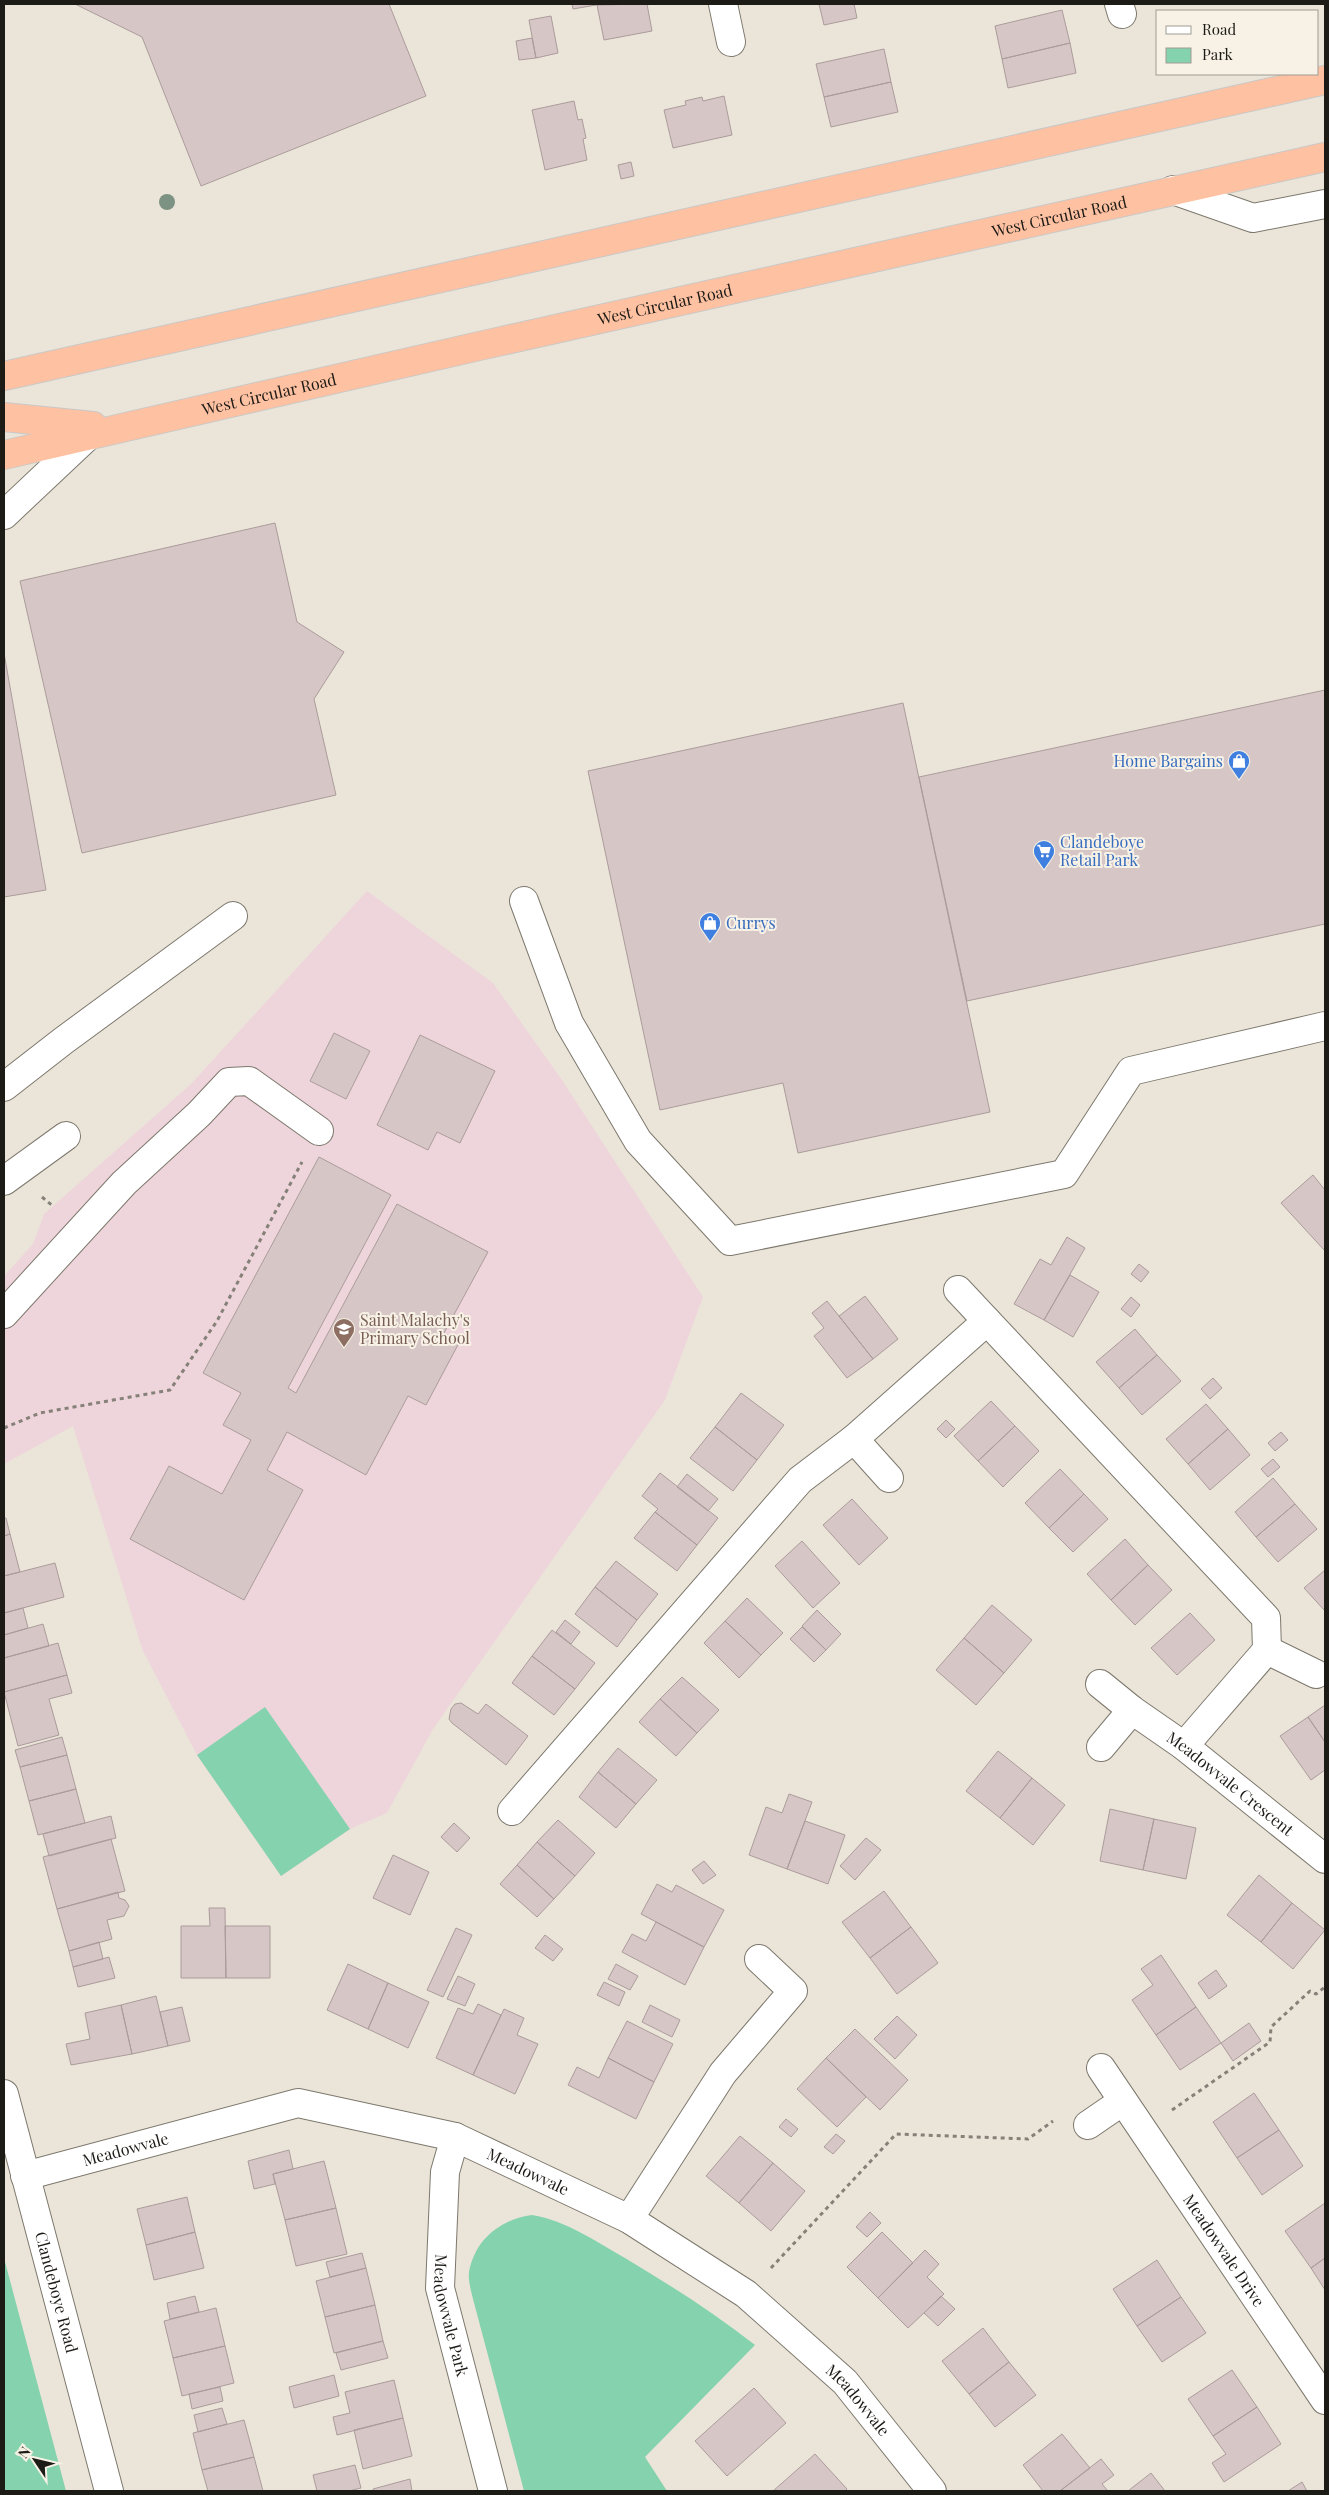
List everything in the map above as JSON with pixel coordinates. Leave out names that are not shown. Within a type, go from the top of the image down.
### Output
[{"type":"highway","points":[[4,376],[1325,80]]},
{"type":"highway","name":"West Circular Road","points":[[4,455],[102,431],[1325,157]]},
{"type":"highway","points":[[4,417],[102,431]]},
{"type":"street","points":[[723,4],[731,42]]},
{"type":"street","points":[[1173,190],[1253,218],[1325,204]]},
{"type":"street","points":[[4,515],[102,431]]},
{"type":"street","points":[[524,901],[569,1023],[638,1141],[730,1241],[1064,1174],[1131,1071],[1325,1026]]},
{"type":"street","points":[[4,1087],[63,1040],[233,916]]},
{"type":"street","points":[[4,1314],[124,1183],[199,1114],[229,1082],[249,1081],[319,1131]]},
{"type":"street","points":[[8,1170],[66,1136]]},
{"type":"street","points":[[958,1290],[1266,1618],[1267,1650],[1184,1746]]},
{"type":"street","points":[[512,1812],[800,1480],[854,1439],[987,1321]]},
{"type":"street","points":[[854,1439],[889,1478]]},
{"type":"street","points":[[1267,1650],[1316,1674]]},
{"type":"street","name":"Meadowvale Crescent","points":[[1100,1684],[1132,1710],[1184,1746],[1325,1859]]},
{"type":"street","points":[[1102,1747],[1132,1710]]},
{"type":"street","points":[[629,2219],[723,2073],[793,1991],[759,1959]]},
{"type":"street","name":"Meadowvale Drive","points":[[1101,2068],[1325,2400]]},
{"type":"street","name":"Clandeboye Road","points":[[4,2094],[110,2491]]},
{"type":"street","points":[[1088,2125],[1123,2101]]},
{"type":"street","name":"Meadowvale","points":[[26,2176],[298,2103],[455,2137],[629,2219],[746,2294],[846,2382],[932,2491]]},
{"type":"street","name":"Meadowvale Park","points":[[455,2137],[445,2172],[440,2288],[493,2491]]},
{"type":"path","points":[[4,1428],[40,1413],[170,1390],[217,1321],[319,1131]]},
{"type":"path","points":[[8,1170],[52,1207],[87,1223]]},
{"type":"path","points":[[1143,2131],[1270,2042],[1271,2027],[1310,1990],[1316,1994],[1325,1987]]},
{"type":"path","points":[[746,2294],[896,2134],[1028,2139],[1057,2118],[1088,2125]]},
{"type":"shaded area","name":"Saint Malachy's Primary School","points":[[367,891],[493,983],[562,1080],[703,1297],[665,1400],[433,1729],[387,1813],[350,1829],[281,1876],[197,1755],[143,1651],[73,1426],[4,1464],[4,1276],[33,1244],[44,1214],[191,1084]]},
{"type":"green space","points":[[265,1707],[350,1829],[281,1876],[197,1755]]},
{"type":"green space","points":[[532,2215],[569,2227],[603,2245],[691,2299],[755,2345],[645,2457],[667,2491],[524,2491],[473,2299],[469,2272],[477,2250],[491,2233],[510,2221]]},
{"type":"green space","points":[[4,2258],[66,2491],[4,2491]]},
{"type":"building","points":[[75,4],[389,4],[426,96],[201,186],[142,37]]},
{"type":"building","points":[[572,4],[602,4],[573,9]]},
{"type":"building","points":[[647,4],[652,31],[604,40],[597,5]]},
{"type":"building","points":[[819,4],[854,4],[857,18],[824,25]]},
{"type":"building","points":[[1062,10],[1070,43],[1002,59],[995,26]]},
{"type":"building","points":[[551,16],[558,53],[536,58],[529,20]]},
{"type":"building","points":[[532,38],[536,58],[519,60],[516,41]]},
{"type":"building","points":[[1070,43],[1076,73],[1008,88],[1002,59]]},
{"type":"building","points":[[884,49],[891,82],[824,97],[816,64]]},
{"type":"building","points":[[891,82],[898,112],[831,127],[824,97]]},
{"type":"building","points":[[724,96],[732,135],[673,148],[664,110],[686,105],[685,101],[702,97],[703,101]]},
{"type":"building","points":[[574,101],[578,120],[582,119],[586,138],[583,139],[587,160],[545,170],[532,110]]},
{"type":"building","points":[[631,162],[634,176],[621,179],[618,165]]},
{"type":"building","points":[[275,523],[297,622],[344,652],[314,699],[336,795],[82,853],[20,581]]},
{"type":"building","points":[[4,653],[46,890],[4,897]]},
{"type":"building","points":[[1325,690],[1325,924],[967,1001],[919,777]]},
{"type":"building","points":[[903,703],[990,1112],[798,1153],[783,1083],[660,1110],[588,771]]},
{"type":"building","points":[[334,1033],[370,1051],[346,1099],[310,1081]]},
{"type":"building","points":[[420,1035],[495,1071],[460,1143],[437,1132],[428,1150],[377,1125]]},
{"type":"building","points":[[319,1157],[391,1195],[288,1388],[296,1393],[397,1204],[488,1252],[444,1333],[460,1341],[426,1405],[408,1396],[366,1475],[287,1432],[267,1470],[303,1490],[244,1600],[130,1539],[169,1466],[222,1494],[251,1440],[223,1425],[241,1393],[203,1373]]},
{"type":"building","points":[[1313,1175],[1325,1190],[1325,1251],[1281,1203]]},
{"type":"building","points":[[1067,1237],[1085,1248],[1044,1320],[1014,1304],[1040,1259],[1051,1265]]},
{"type":"building","points":[[1139,1264],[1149,1272],[1141,1282],[1131,1274]]},
{"type":"building","points":[[1070,1275],[1099,1292],[1073,1337],[1044,1320]]},
{"type":"building","points":[[865,1296],[898,1339],[873,1359],[839,1316]]},
{"type":"building","points":[[1131,1297],[1140,1305],[1131,1317],[1121,1309]]},
{"type":"building","points":[[827,1301],[873,1359],[847,1378],[814,1336],[824,1328],[812,1313]]},
{"type":"building","points":[[1135,1329],[1157,1355],[1119,1388],[1096,1362]]},
{"type":"building","points":[[1157,1355],[1181,1381],[1142,1415],[1119,1388]]},
{"type":"building","points":[[1213,1378],[1222,1388],[1210,1399],[1201,1389]]},
{"type":"building","points":[[741,1393],[784,1425],[757,1460],[715,1427]]},
{"type":"building","points":[[991,1401],[1015,1426],[978,1461],[954,1436]]},
{"type":"building","points":[[1206,1404],[1228,1429],[1188,1464],[1166,1439]]},
{"type":"building","points":[[946,1420],[955,1429],[946,1438],[937,1429]]},
{"type":"building","points":[[1015,1426],[1039,1451],[1003,1487],[978,1461]]},
{"type":"building","points":[[715,1427],[757,1460],[733,1491],[690,1458]]},
{"type":"building","points":[[1228,1429],[1250,1455],[1210,1490],[1188,1464]]},
{"type":"building","points":[[1281,1432],[1288,1440],[1275,1451],[1268,1443]]},
{"type":"building","points":[[1273,1459],[1280,1467],[1268,1477],[1261,1469]]},
{"type":"building","points":[[1060,1469],[1084,1494],[1049,1528],[1025,1503]]},
{"type":"building","points":[[660,1473],[718,1518],[697,1545],[655,1512],[658,1509],[642,1496]]},
{"type":"building","points":[[687,1474],[718,1499],[708,1511],[677,1487]]},
{"type":"building","points":[[1273,1478],[1295,1504],[1256,1537],[1235,1512]]},
{"type":"building","points":[[1084,1494],[1108,1519],[1073,1552],[1049,1528]]},
{"type":"building","points":[[852,1499],[888,1538],[859,1565],[823,1525]]},
{"type":"building","points":[[1295,1504],[1317,1529],[1278,1562],[1256,1537]]},
{"type":"building","points":[[655,1512],[697,1545],[677,1571],[634,1538]]},
{"type":"building","points":[[4,1518],[6,1518],[10,1534],[4,1536]]},
{"type":"building","points":[[10,1534],[20,1572],[4,1576],[4,1536]]},
{"type":"building","points":[[1125,1539],[1148,1565],[1111,1600],[1087,1574]]},
{"type":"building","points":[[802,1541],[840,1583],[813,1608],[775,1566]]},
{"type":"building","points":[[616,1561],[658,1594],[637,1620],[595,1587]]},
{"type":"building","points":[[55,1563],[64,1597],[4,1613],[4,1576]]},
{"type":"building","points":[[1148,1565],[1172,1590],[1135,1625],[1111,1600]]},
{"type":"building","points":[[1325,1570],[1325,1611],[1304,1588]]},
{"type":"building","points":[[595,1587],[637,1620],[617,1647],[575,1614]]},
{"type":"building","points":[[747,1598],[783,1633],[761,1655],[725,1621]]},
{"type":"building","points":[[992,1605],[1032,1640],[1004,1673],[964,1638]]},
{"type":"building","points":[[23,1608],[28,1628],[4,1635],[4,1613]]},
{"type":"building","points":[[817,1610],[841,1634],[826,1650],[802,1626]]},
{"type":"building","points":[[1190,1613],[1215,1640],[1177,1675],[1151,1648]]},
{"type":"building","points":[[565,1620],[580,1632],[571,1644],[556,1632]]},
{"type":"building","points":[[725,1621],[761,1655],[739,1678],[704,1643]]},
{"type":"building","points":[[43,1624],[49,1646],[4,1658],[4,1635]]},
{"type":"building","points":[[802,1627],[826,1650],[814,1662],[790,1639]]},
{"type":"building","points":[[552,1630],[595,1663],[575,1689],[532,1656]]},
{"type":"building","points":[[964,1638],[1004,1673],[976,1705],[936,1670]]},
{"type":"building","points":[[58,1643],[67,1675],[4,1692],[4,1658]]},
{"type":"building","points":[[532,1656],[575,1689],[554,1715],[512,1683]]},
{"type":"building","points":[[67,1675],[72,1693],[49,1699],[59,1735],[18,1746],[4,1692]]},
{"type":"building","points":[[682,1677],[719,1710],[697,1733],[660,1699]]},
{"type":"building","points":[[660,1699],[697,1733],[676,1756],[639,1722]]},
{"type":"building","points":[[461,1703],[478,1714],[486,1704],[528,1736],[506,1765],[449,1719],[451,1709],[455,1704]]},
{"type":"building","points":[[1325,1705],[1325,1742],[1308,1717]]},
{"type":"building","points":[[1308,1717],[1325,1742],[1325,1770],[1311,1780],[1280,1736]]},
{"type":"building","points":[[62,1737],[67,1755],[20,1767],[15,1750]]},
{"type":"building","points":[[618,1748],[657,1780],[636,1804],[598,1772]]},
{"type":"building","points":[[998,1751],[1032,1778],[1000,1818],[966,1791]]},
{"type":"building","points":[[67,1755],[76,1789],[29,1801],[20,1767]]},
{"type":"building","points":[[598,1772],[636,1804],[616,1828],[579,1797]]},
{"type":"building","points":[[1032,1778],[1065,1805],[1033,1845],[1000,1818]]},
{"type":"building","points":[[76,1789],[85,1823],[38,1835],[29,1801]]},
{"type":"building","points":[[789,1794],[812,1802],[787,1869],[749,1855],[766,1807],[782,1813]]},
{"type":"building","points":[[1110,1809],[1154,1819],[1143,1870],[1100,1861]]},
{"type":"building","points":[[111,1816],[116,1838],[49,1856],[43,1834]]},
{"type":"building","points":[[1154,1819],[1196,1828],[1186,1879],[1143,1870]]},
{"type":"building","points":[[558,1820],[595,1853],[575,1876],[537,1842]]},
{"type":"building","points":[[805,1821],[845,1835],[828,1884],[787,1869]]},
{"type":"building","points":[[454,1823],[470,1838],[457,1852],[441,1837]]},
{"type":"building","points":[[866,1838],[881,1850],[855,1880],[840,1866]]},
{"type":"building","points":[[111,1839],[125,1891],[57,1909],[43,1857]]},
{"type":"building","points":[[537,1842],[575,1876],[554,1899],[517,1865]]},
{"type":"building","points":[[393,1855],[429,1872],[410,1915],[373,1898]]},
{"type":"building","points":[[704,1861],[716,1875],[703,1884],[692,1870]]},
{"type":"building","points":[[517,1865],[554,1899],[537,1917],[500,1884]]},
{"type":"building","points":[[1259,1875],[1292,1903],[1261,1942],[1227,1915]]},
{"type":"building","points":[[657,1884],[672,1892],[676,1885],[724,1910],[704,1947],[641,1914]]},
{"type":"building","points":[[884,1891],[911,1927],[870,1958],[842,1922]]},
{"type":"building","points":[[118,1892],[119,1898],[125,1900],[129,1906],[124,1916],[107,1920],[112,1939],[69,1951],[57,1909]]},
{"type":"building","points":[[1292,1903],[1325,1930],[1293,1969],[1261,1942]]},
{"type":"building","points":[[209,1908],[225,1908],[226,1978],[181,1978],[181,1926],[210,1926]]},
{"type":"building","points":[[656,1922],[704,1947],[685,1985],[622,1952],[632,1934],[646,1941]]},
{"type":"building","points":[[225,1926],[270,1926],[270,1978],[226,1978]]},
{"type":"building","points":[[911,1927],[938,1963],[897,1994],[870,1958]]},
{"type":"building","points":[[456,1928],[472,1935],[443,1997],[427,1990]]},
{"type":"building","points":[[545,1935],[563,1949],[553,1961],[535,1948]]},
{"type":"building","points":[[99,1942],[103,1959],[73,1967],[69,1951]]},
{"type":"building","points":[[1161,1955],[1196,2007],[1156,2035],[1132,2000],[1153,1985],[1141,1969]]},
{"type":"building","points":[[109,1957],[115,1978],[78,1987],[73,1967]]},
{"type":"building","points":[[348,1964],[388,1983],[368,2029],[327,2010]]},
{"type":"building","points":[[616,1964],[638,1976],[630,1990],[608,1979]]},
{"type":"building","points":[[1216,1970],[1227,1986],[1209,1999],[1198,1983]]},
{"type":"building","points":[[458,1976],[475,1984],[465,2006],[447,1999]]},
{"type":"building","points":[[604,1982],[625,1992],[619,2006],[597,1995]]},
{"type":"building","points":[[388,1983],[429,2002],[408,2048],[368,2029]]},
{"type":"building","points":[[156,1996],[168,2046],[132,2054],[121,2005]]},
{"type":"building","points":[[478,2004],[501,2015],[473,2075],[436,2058],[458,2008],[473,2014]]},
{"type":"building","points":[[121,2005],[132,2054],[71,2065],[66,2044],[90,2039],[85,2013]]},
{"type":"building","points":[[650,2005],[680,2020],[672,2037],[642,2022]]},
{"type":"building","points":[[182,2007],[190,2041],[168,2046],[160,2012]]},
{"type":"building","points":[[1196,2007],[1221,2043],[1180,2070],[1156,2035]]},
{"type":"building","points":[[504,2009],[524,2018],[517,2035],[538,2044],[515,2094],[473,2075]]},
{"type":"building","points":[[897,2016],[917,2035],[895,2059],[874,2039]]},
{"type":"building","points":[[627,2021],[673,2044],[654,2082],[608,2058]]},
{"type":"building","points":[[1249,2023],[1261,2041],[1233,2061],[1221,2043]]},
{"type":"building","points":[[855,2029],[908,2080],[880,2110],[826,2058]]},
{"type":"building","points":[[608,2058],[654,2082],[636,2119],[568,2085],[577,2067],[599,2078]]},
{"type":"building","points":[[826,2058],[866,2097],[837,2127],[797,2089]]},
{"type":"building","points":[[1254,2093],[1279,2130],[1237,2158],[1213,2122]]},
{"type":"building","points":[[786,2119],[798,2129],[791,2137],[779,2127]]},
{"type":"building","points":[[1279,2130],[1303,2166],[1262,2195],[1237,2158]]},
{"type":"building","points":[[836,2134],[845,2141],[833,2154],[824,2147]]},
{"type":"building","points":[[740,2136],[773,2163],[739,2203],[706,2176]]},
{"type":"building","points":[[289,2150],[293,2169],[273,2174],[275,2184],[254,2189],[248,2161]]},
{"type":"building","points":[[324,2161],[336,2208],[285,2220],[273,2174]]},
{"type":"building","points":[[773,2163],[805,2191],[771,2231],[739,2203]]},
{"type":"building","points":[[187,2197],[195,2232],[146,2245],[137,2209]]},
{"type":"building","points":[[1325,2203],[1325,2258],[1311,2268],[1285,2231]]},
{"type":"building","points":[[336,2208],[347,2254],[296,2266],[285,2220]]},
{"type":"building","points":[[870,2212],[881,2223],[867,2237],[856,2227]]},
{"type":"building","points":[[195,2232],[204,2268],[154,2280],[146,2245]]},
{"type":"building","points":[[882,2232],[913,2263],[878,2298],[847,2267]]},
{"type":"building","points":[[925,2250],[939,2264],[927,2277],[944,2294],[908,2328],[878,2298]]},
{"type":"building","points":[[362,2253],[366,2268],[330,2277],[326,2262]]},
{"type":"building","points":[[1325,2258],[1325,2290],[1311,2268]]},
{"type":"building","points":[[1157,2260],[1181,2297],[1137,2326],[1113,2289]]},
{"type":"building","points":[[366,2268],[375,2305],[325,2317],[316,2281]]},
{"type":"building","points":[[195,2296],[199,2312],[170,2319],[167,2303]]},
{"type":"building","points":[[941,2296],[955,2309],[938,2326],[924,2313]]},
{"type":"building","points":[[1181,2297],[1206,2333],[1162,2362],[1137,2326]]},
{"type":"building","points":[[375,2305],[383,2341],[334,2353],[325,2317]]},
{"type":"building","points":[[216,2308],[225,2346],[173,2358],[164,2321]]},
{"type":"building","points":[[983,2328],[1009,2362],[969,2394],[942,2361]]},
{"type":"building","points":[[383,2341],[388,2358],[341,2370],[336,2353]]},
{"type":"building","points":[[225,2346],[234,2383],[182,2396],[173,2358]]},
{"type":"building","points":[[1009,2362],[1036,2395],[995,2427],[969,2394]]},
{"type":"building","points":[[1232,2370],[1257,2407],[1213,2436],[1188,2399]]},
{"type":"building","points":[[334,2375],[339,2396],[294,2408],[289,2387]]},
{"type":"building","points":[[394,2380],[403,2418],[337,2435],[333,2417],[350,2413],[345,2392]]},
{"type":"building","points":[[220,2387],[223,2401],[192,2409],[189,2394]]},
{"type":"building","points":[[754,2388],[786,2423],[727,2476],[695,2441]]},
{"type":"building","points":[[1257,2407],[1281,2444],[1224,2482],[1212,2463],[1226,2454],[1213,2436]]},
{"type":"building","points":[[222,2408],[227,2424],[198,2432],[194,2415]]},
{"type":"building","points":[[403,2418],[412,2456],[363,2469],[354,2430]]},
{"type":"building","points":[[244,2420],[254,2457],[202,2470],[193,2433]]},
{"type":"building","points":[[1062,2434],[1090,2468],[1060,2491],[1043,2491],[1023,2465]]},
{"type":"building","points":[[815,2454],[847,2489],[845,2491],[773,2491]]},
{"type":"building","points":[[254,2457],[263,2491],[208,2491],[202,2470]]},
{"type":"building","points":[[1101,2459],[1114,2475],[1102,2484],[1108,2491],[1060,2491]]},
{"type":"building","points":[[355,2465],[361,2488],[349,2491],[317,2491],[313,2475]]},
{"type":"building","points":[[1151,2473],[1165,2491],[1128,2491]]},
{"type":"building","points":[[410,2479],[412,2491],[373,2491],[373,2489]]},
{"type":"building","points":[[1302,2482],[1307,2491],[1288,2491]]},
{"type":"place","name":"Home Bargains","points":[[1239,780]]},
{"type":"place","name":"Clandeboye Retail Park","points":[[1044,870]]},
{"type":"place","name":"Currys","points":[[710,942]]},
{"type":"place","name":"Saint Malachy's Primary School","points":[[344,1348]]}]
